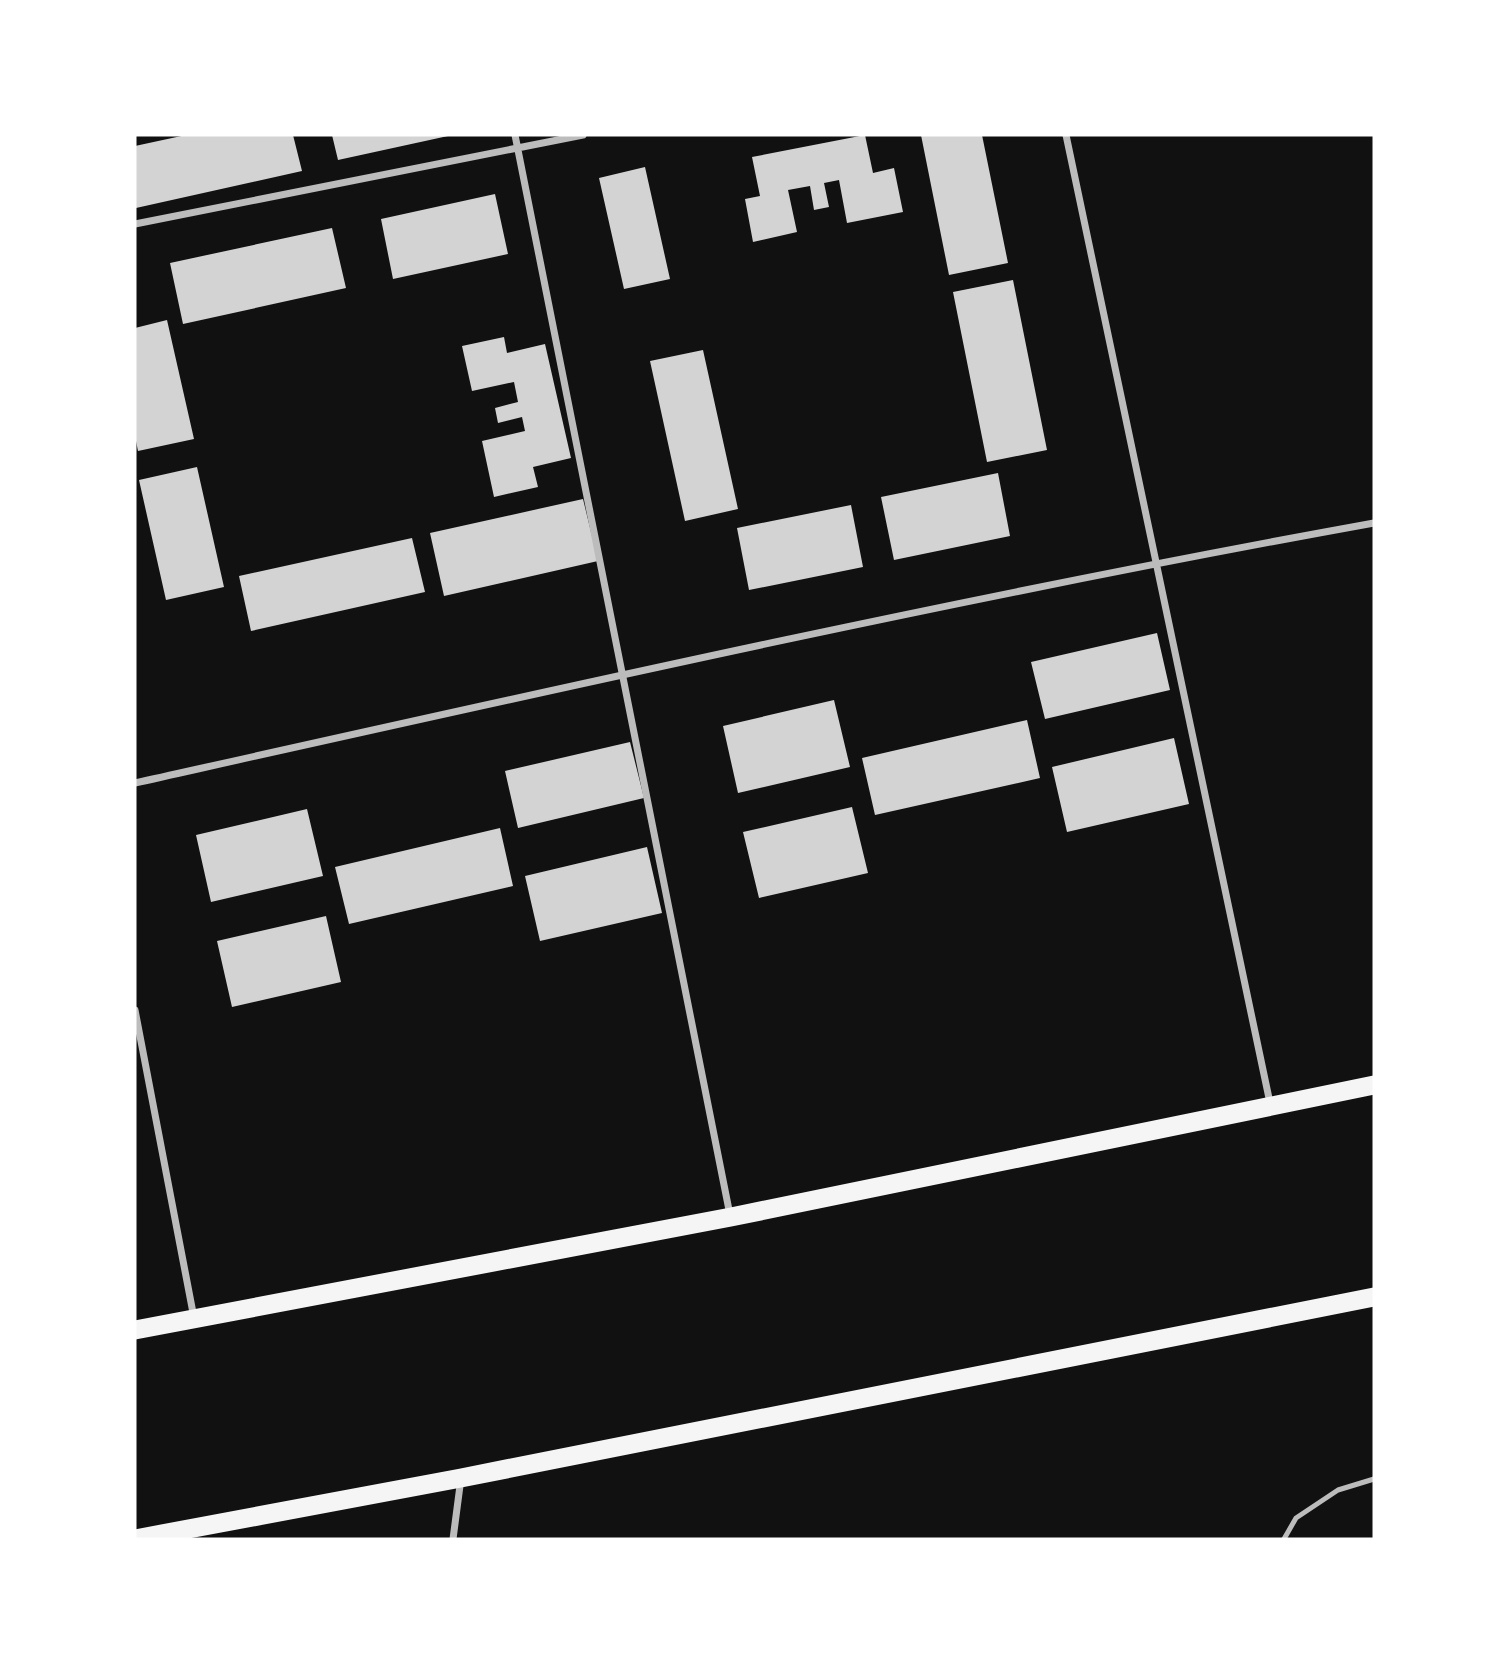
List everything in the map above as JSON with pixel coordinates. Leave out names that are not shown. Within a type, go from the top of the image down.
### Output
[{"type":"highway","points":[[135,1330],[731,1217],[1270,1105],[1374,1086]]},
{"type":"highway","points":[[135,1539],[461,1478],[1374,1297]]},
{"type":"street","points":[[515,135],[731,1217]]},
{"type":"street","points":[[135,224],[583,135]]},
{"type":"street","points":[[1066,135],[1270,1105]]},
{"type":"street","points":[[135,783],[623,673],[1155,563],[1374,523]]},
{"type":"street","points":[[135,1010],[194,1318]]},
{"type":"street","points":[[453,1539],[461,1478]]},
{"type":"lane","points":[[1284,1539],[1296,1518],[1338,1490],[1374,1479]]},
{"type":"building","points":[[186,135],[293,135],[302,171],[136,208],[135,146]]},
{"type":"building","points":[[332,135],[448,135],[448,136],[338,160]]},
{"type":"building","points":[[865,135],[873,173],[894,168],[903,212],[847,223],[839,180],[824,183],[829,207],[814,210],[810,186],[788,190],[797,232],[753,242],[745,199],[760,196],[752,157]]},
{"type":"building","points":[[921,135],[982,135],[1008,263],[949,275]]},
{"type":"building","points":[[645,167],[670,279],[624,289],[599,178]]},
{"type":"building","points":[[495,194],[508,254],[393,279],[381,219]]},
{"type":"building","points":[[332,228],[346,288],[183,324],[170,263]]},
{"type":"building","points":[[1013,280],[1047,450],[987,462],[953,292]]},
{"type":"building","points":[[167,320],[194,439],[138,451],[135,436],[135,328]]},
{"type":"building","points":[[504,337],[507,353],[545,344],[571,458],[533,467],[538,487],[494,497],[482,441],[525,431],[522,417],[498,423],[495,408],[518,402],[514,382],[472,391],[462,346]]},
{"type":"building","points":[[703,350],[738,509],[685,521],[650,361]]},
{"type":"building","points":[[197,467],[224,587],[166,600],[139,480]]},
{"type":"building","points":[[998,473],[1010,536],[894,560],[881,497]]},
{"type":"building","points":[[583,499],[598,561],[444,596],[430,533]]},
{"type":"building","points":[[851,505],[863,567],[749,590],[737,528]]},
{"type":"building","points":[[412,538],[425,592],[251,631],[239,576]]},
{"type":"building","points":[[1157,633],[1170,690],[1045,719],[1031,662]]},
{"type":"building","points":[[834,700],[850,767],[738,793],[723,726]]},
{"type":"building","points":[[1027,720],[1040,778],[875,815],[862,758]]},
{"type":"building","points":[[1174,738],[1189,804],[1067,832],[1052,767]]},
{"type":"building","points":[[630,742],[644,798],[518,828],[505,771]]},
{"type":"building","points":[[852,807],[868,873],[759,898],[743,832]]},
{"type":"building","points":[[307,809],[323,876],[211,902],[196,835]]},
{"type":"building","points":[[500,828],[513,886],[349,924],[335,867]]},
{"type":"building","points":[[647,847],[662,913],[540,941],[525,876]]},
{"type":"building","points":[[326,916],[341,982],[232,1007],[217,941]]}]
